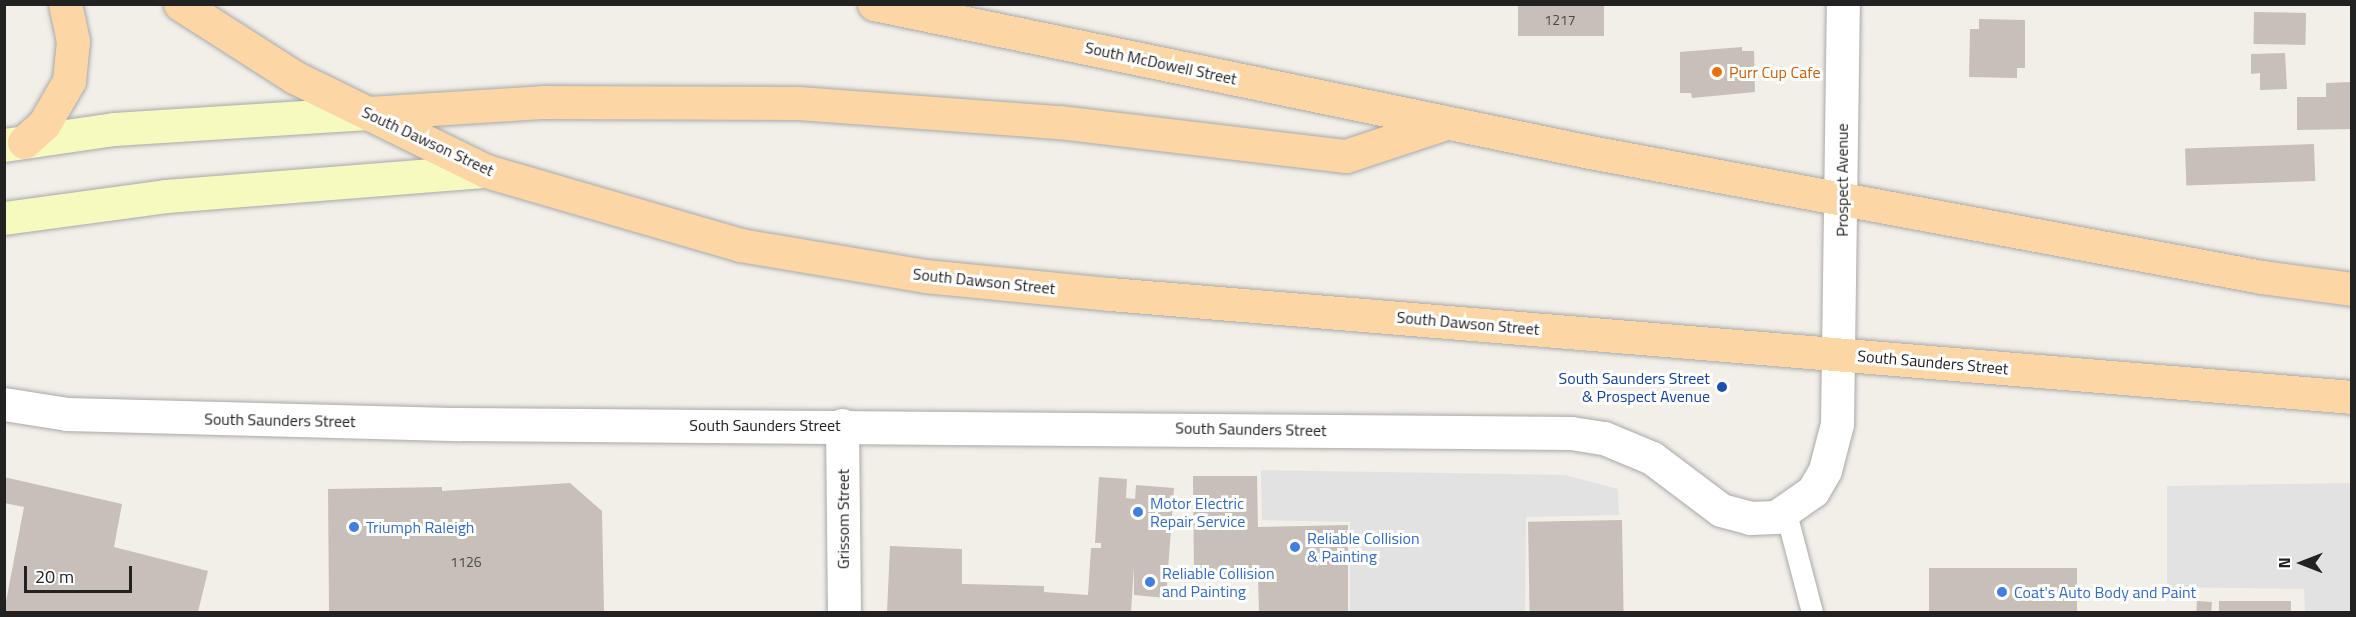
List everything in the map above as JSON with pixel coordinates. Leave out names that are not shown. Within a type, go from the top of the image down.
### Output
[{"type":"main road","points":[[14,143],[44,124],[69,81],[73,41],[65,4]]},
{"type":"main road","name":"South Dawson Street","points":[[180,4],[294,77],[486,171],[740,244],[926,276],[1840,355]]},
{"type":"main road","name":"South McDowell Street","points":[[874,4],[1448,122],[1841,196]]},
{"type":"main road","points":[[14,143],[194,122],[542,102],[809,104],[1059,122],[1346,156],[1448,122]]},
{"type":"main road","points":[[4,218],[166,196],[486,171]]},
{"type":"main road","points":[[1841,196],[2262,277],[2352,289]]},
{"type":"main road","name":"South Saunders Street","points":[[1840,355],[2352,397]]},
{"type":"street","name":"Prospect Avenue","points":[[1840,355],[1843,4]]},
{"type":"street","name":"South Saunders Street","points":[[4,404],[79,415],[460,424],[843,425],[1570,433],[1604,438],[1638,451],[1732,514],[1758,519],[1786,513],[1813,491],[1830,457],[1837,424],[1840,355]]},
{"type":"street","name":"Grissom Street","points":[[843,425],[844,612]]},
{"type":"lane","points":[[1786,513],[1812,612]]},
{"type":"shaded area","points":[[1261,470],[1565,475],[1618,489],[1619,515],[1526,517],[1525,612],[1350,612],[1350,522],[1262,520]]},
{"type":"shaded area","points":[[2351,483],[2351,612],[2305,612],[2304,589],[2167,587],[2167,486]]},
{"type":"building","points":[[1518,5],[1604,5],[1604,36],[1518,36]]},
{"type":"building","points":[[2254,12],[2306,13],[2305,45],[2253,44]]},
{"type":"building","points":[[1979,19],[2025,20],[2025,68],[2017,68],[2017,78],[1969,77],[1970,29],[1979,29]]},
{"type":"building","name":"Purr Cup Cafe","points":[[1742,47],[1742,51],[1754,51],[1755,92],[1692,98],[1691,93],[1680,93],[1680,52]]},
{"type":"building","points":[[2285,53],[2287,89],[2260,90],[2260,73],[2251,74],[2251,54]]},
{"type":"building","points":[[2352,82],[2352,129],[2297,130],[2297,97],[2326,97],[2326,83]]},
{"type":"building","points":[[2314,144],[2315,181],[2186,185],[2185,149]]},
{"type":"building","points":[[1193,476],[1257,476],[1258,527],[1348,525],[1348,612],[1259,612],[1258,577],[1194,578]]},
{"type":"building","points":[[4,477],[122,504],[114,547],[208,571],[198,612],[4,612],[24,507],[4,503]]},
{"type":"building","points":[[1099,477],[1127,479],[1126,498],[1135,499],[1136,485],[1174,488],[1166,598],[1134,595],[1134,566],[1131,612],[887,612],[890,546],[962,549],[962,584],[1044,586],[1044,592],[1088,595],[1091,548],[1101,548],[1101,543],[1095,543]]},
{"type":"building","points":[[570,483],[602,511],[604,612],[329,612],[328,489],[442,487],[442,491]]},
{"type":"building","points":[[1622,520],[1624,612],[1530,612],[1528,522]]},
{"type":"building","name":"Coat's Auto Body and Paint","points":[[1929,568],[2077,568],[2077,612],[1929,612]]},
{"type":"building","points":[[2197,601],[2212,602],[2211,612],[2196,612]]},
{"type":"building","points":[[2219,601],[2291,601],[2291,612],[2219,612]]},
{"type":"place","name":"Purr Cup Cafe","points":[[1717,72]]},
{"type":"place","name":"South Saunders Street & Prospect Avenue","points":[[1722,387]]},
{"type":"place","name":"Motor Electric Repair Service","points":[[1138,512]]},
{"type":"place","name":"Triumph Raleigh","points":[[354,527]]},
{"type":"place","name":"Reliable Collision & Painting","points":[[1295,547]]},
{"type":"place","name":"Reliable Collision and Painting","points":[[1150,582]]},
{"type":"place","name":"Coat's Auto Body and Paint","points":[[2002,592]]}]
